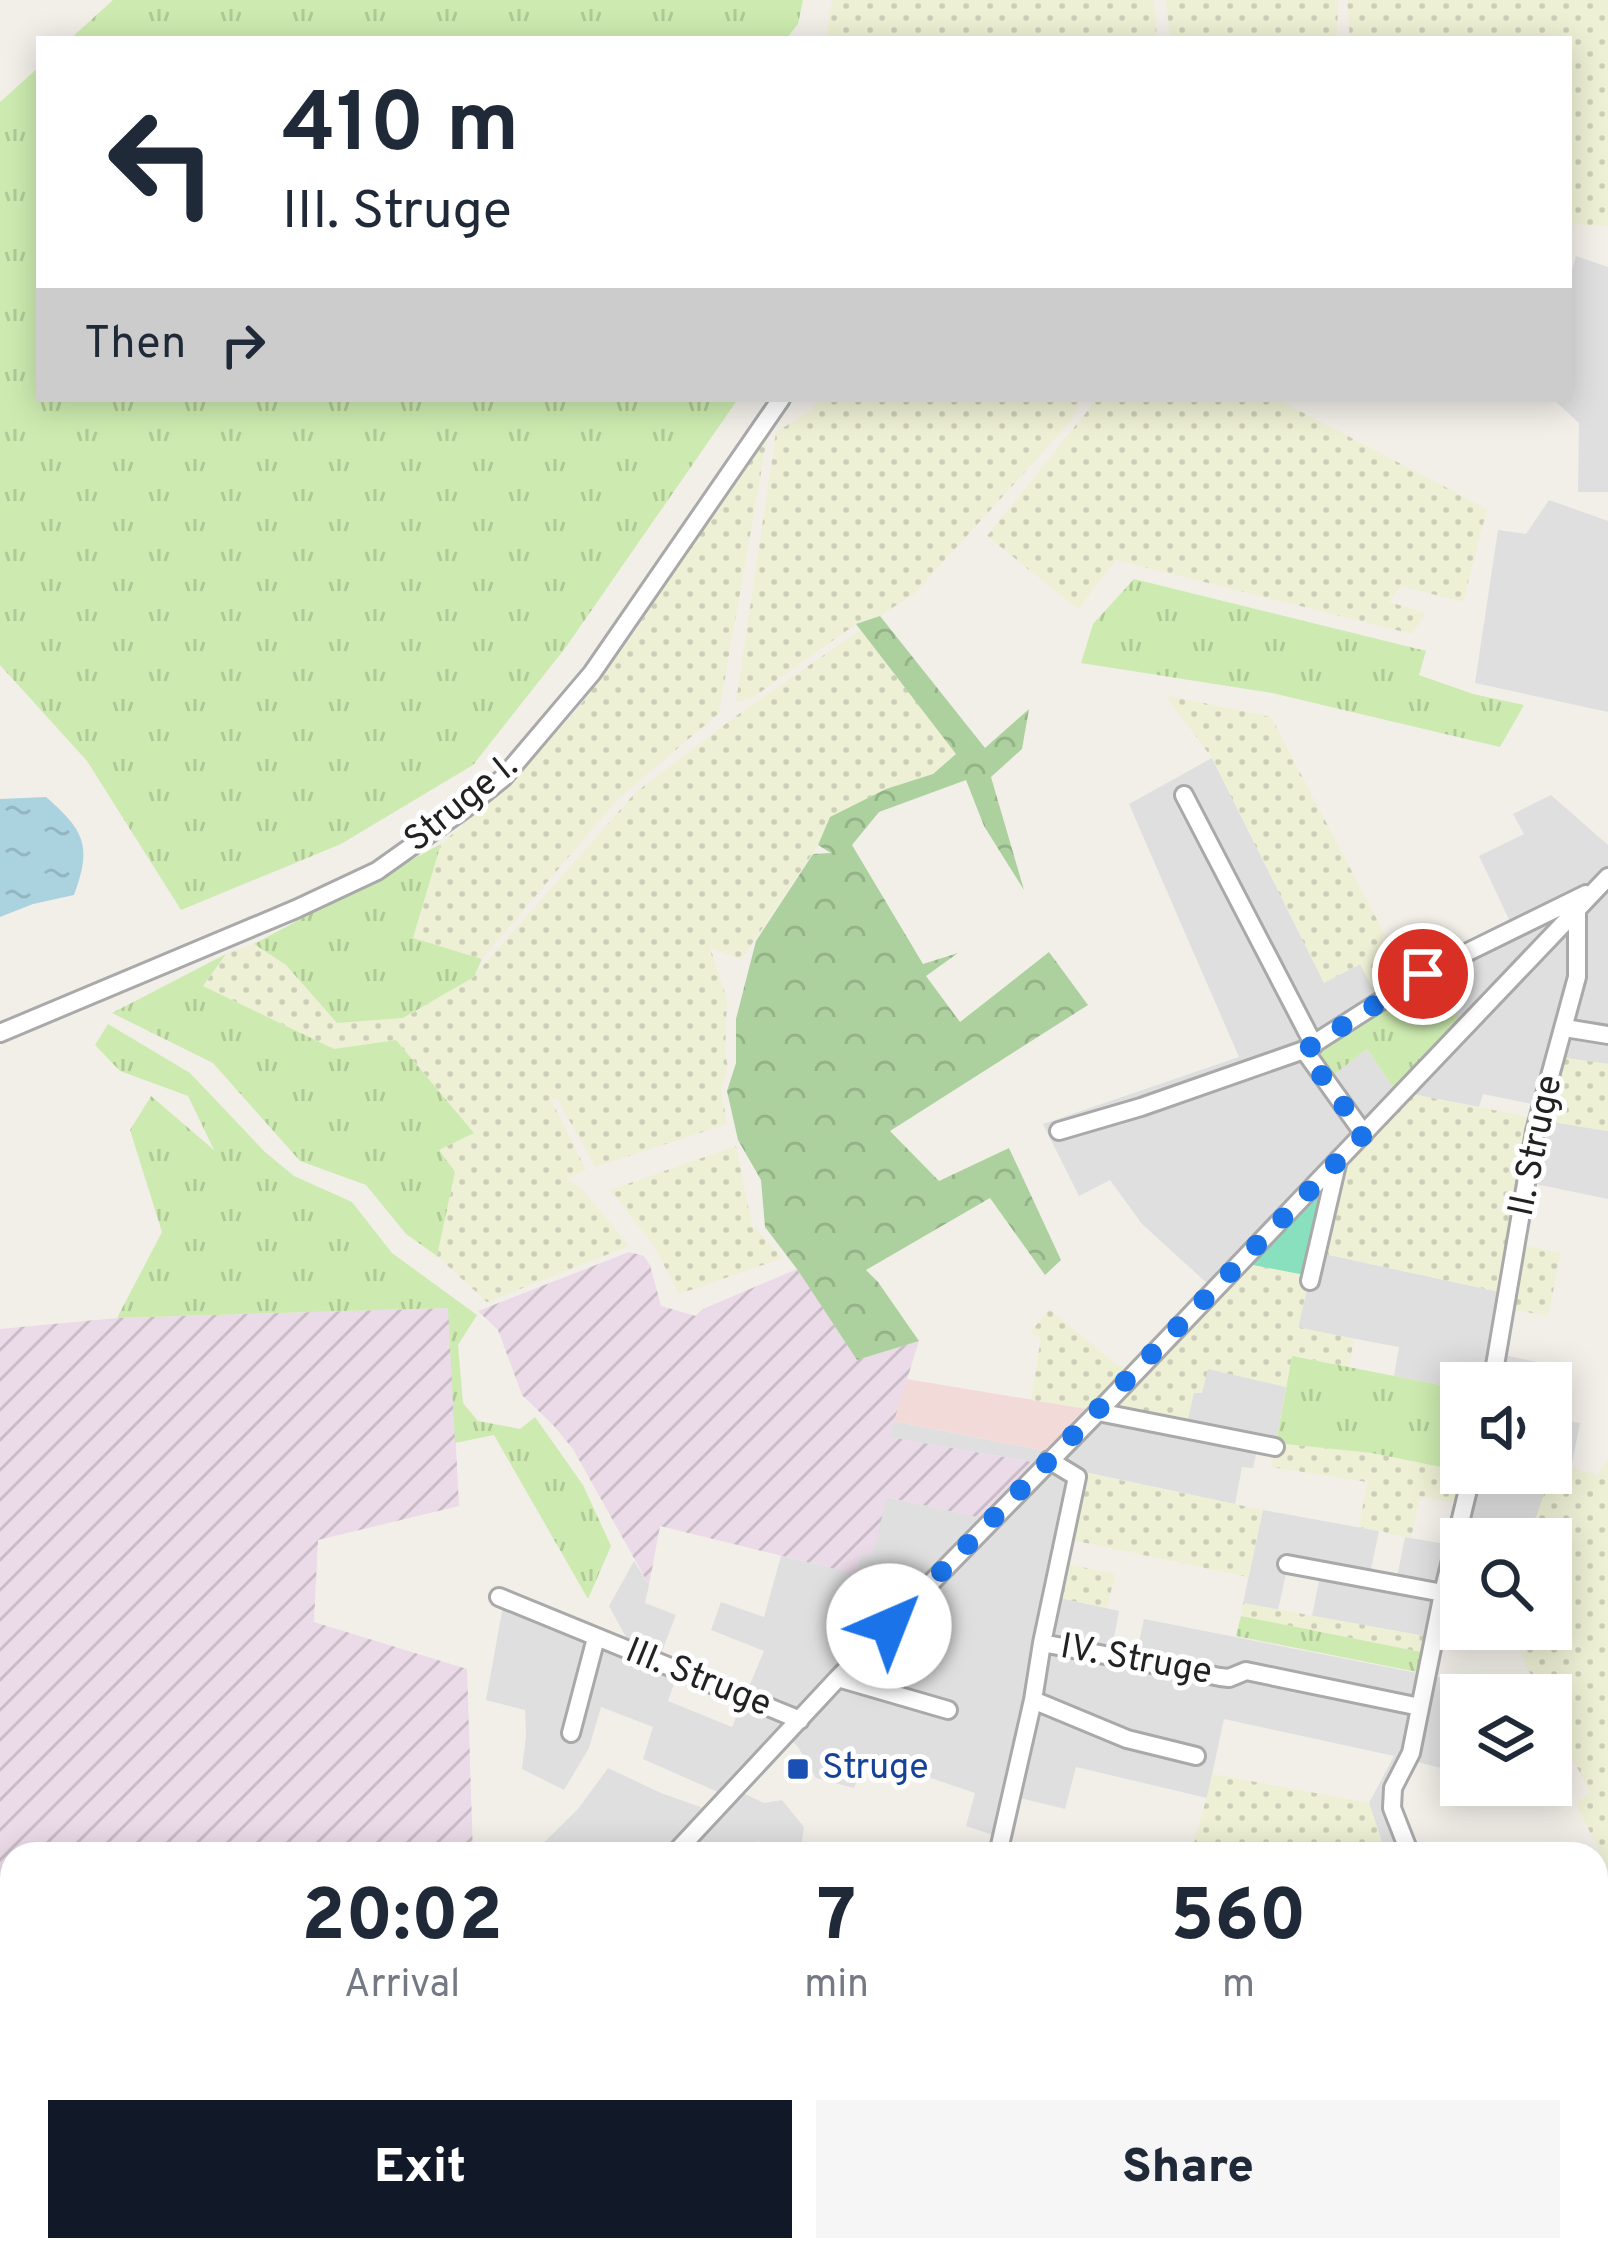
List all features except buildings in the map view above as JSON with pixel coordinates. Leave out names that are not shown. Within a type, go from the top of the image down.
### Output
[{"type":"street","name":"Struge I.","points":[[0,1033],[377,871],[467,808],[503,778],[592,673],[779,402]]},
{"type":"street","points":[[1184,795],[1309,1048],[1364,1134]]},
{"type":"street","points":[[1059,1131],[1309,1048],[1423,974],[1603,883]]},
{"type":"street","name":"III. Struge","points":[[685,1842],[1603,883]]},
{"type":"street","name":"II. Struge","points":[[1496,1362],[1535,1132],[1577,977],[1577,910]]},
{"type":"street","points":[[1564,1028],[1608,1035]]},
{"type":"street","points":[[1310,1281],[1338,1160]]},
{"type":"street","points":[[1098,1412],[1275,1448]]},
{"type":"street","name":"IV. Struge","points":[[1001,1842],[1077,1477],[1049,1460]]},
{"type":"street","points":[[1287,1564],[1440,1592]]},
{"type":"street","name":"III. Struge","points":[[499,1597],[800,1720]]},
{"type":"street","points":[[1405,1842],[1392,1797],[1397,1776],[1411,1753],[1440,1608]]},
{"type":"street","name":"III. Struge","points":[[571,1733],[596,1638]]},
{"type":"street","name":"IV. Struge","points":[[1042,1643],[1229,1678],[1246,1671],[1420,1707]]},
{"type":"street","points":[[838,1678],[948,1710]]},
{"type":"street","name":"IV. Struge","points":[[1034,1700],[1127,1739],[1196,1756]]},
{"type":"shaded area","points":[[1576,256],[1608,267],[1608,492],[1578,492],[1579,423],[1556,402],[1572,402],[1572,270]]},
{"type":"shaded area","points":[[1549,500],[1608,521],[1608,712],[1475,683],[1498,530],[1526,534]]},
{"type":"shaded area","points":[[1212,758],[1324,982],[1360,964],[1378,998],[1294,1051],[1318,1086],[1367,1049],[1395,1090],[1209,1285],[1142,1224],[1110,1180],[1079,1196],[1043,1124],[1239,1057],[1129,804]]},
{"type":"shaded area","points":[[1551,795],[1608,845],[1608,1064],[1550,1056],[1537,1105],[1483,1094],[1479,1107],[1412,1094],[1421,978],[1514,930],[1479,856],[1524,834],[1513,814]]},
{"type":"shaded area","points":[[1540,1120],[1608,1131],[1608,1199],[1531,1183]]},
{"type":"shaded area","points":[[629,1252],[644,1256],[650,1265],[661,1306],[696,1316],[797,1269],[857,1360],[919,1341],[889,1437],[1038,1463],[986,1519],[887,1497],[872,1556],[861,1553],[856,1574],[660,1526],[649,1585],[573,1449],[522,1395],[498,1330],[478,1311]]},
{"type":"shaded area","points":[[1320,1253],[1504,1293],[1495,1353],[1537,1362],[1440,1362],[1440,1385],[1394,1376],[1399,1347],[1298,1328]]},
{"type":"shaded area","points":[[449,1308],[459,1506],[318,1540],[314,1622],[467,1669],[473,1842],[0,1842],[0,1329],[117,1318]]},
{"type":"shaded area","points":[[1208,1368],[1286,1387],[1276,1443],[1259,1441],[1253,1468],[1242,1467],[1235,1504],[1075,1470],[1056,1597],[1119,1611],[1110,1659],[1134,1665],[1144,1619],[1440,1677],[1440,1768],[1413,1761],[1396,1797],[1416,1842],[1382,1842],[1369,1803],[1394,1756],[1224,1719],[1207,1798],[1076,1767],[1065,1809],[1016,1797],[1005,1839],[966,1826],[975,1793],[907,1770],[862,1767],[854,1788],[816,1778],[783,1731],[720,1793],[643,1759],[653,1727],[601,1707],[589,1748],[564,1790],[522,1769],[525,1710],[486,1700],[503,1606],[573,1631],[620,1656],[626,1637],[609,1606],[634,1561],[649,1585],[645,1603],[676,1615],[655,1669],[676,1678],[668,1701],[732,1727],[764,1651],[711,1630],[721,1602],[764,1617],[781,1556],[856,1573],[861,1553],[872,1555],[886,1497],[1002,1522],[1103,1416],[1195,1392]]},
{"type":"shaded area","points":[[907,1379],[1088,1409],[1050,1452],[893,1421]]},
{"type":"shaded area","points":[[893,1421],[1050,1452],[1038,1463],[888,1437]]},
{"type":"shaded area","points":[[1572,1422],[1580,1423],[1572,1463]]},
{"type":"shaded area","points":[[1472,1494],[1544,1494],[1536,1518],[1466,1518]]},
{"type":"shaded area","points":[[1263,1510],[1379,1531],[1368,1583],[1395,1587],[1405,1537],[1440,1543],[1440,1593],[1430,1637],[1312,1616],[1322,1566],[1289,1560],[1278,1610],[1243,1603]]},
{"type":"shaded area","points":[[608,1768],[717,1813],[741,1792],[764,1803],[782,1800],[804,1827],[802,1842],[544,1842],[578,1809]]},
{"type":"green space","points":[[113,0],[803,0],[798,24],[788,36],[73,36]]},
{"type":"green space","points":[[832,0],[1154,0],[1157,36],[826,36]]},
{"type":"green space","points":[[1166,0],[1338,0],[1337,36],[1170,36]]},
{"type":"green space","points":[[1347,0],[1608,0],[1608,226],[1572,224],[1572,36],[1350,36]]},
{"type":"green space","points":[[36,70],[36,402],[736,402],[566,647],[473,765],[341,844],[181,910],[87,761],[0,665],[0,102]]},
{"type":"green space","points":[[816,402],[1080,402],[1071,421],[915,593],[880,616],[856,624],[752,698],[736,702],[776,432],[812,410]]},
{"type":"green space","points":[[1092,402],[1283,402],[1487,509],[1463,602],[1401,586],[1389,602],[1426,613],[1412,634],[1116,560],[1078,609],[987,536]]},
{"type":"green space","points":[[769,427],[719,713],[616,801],[482,959],[413,939],[441,844],[495,797],[573,715],[632,636]]},
{"type":"green space","points":[[1134,579],[1426,651],[1419,675],[1524,705],[1500,747],[1272,693],[1081,663],[1093,624]]},
{"type":"green space","points":[[880,616],[985,748],[1029,709],[1022,749],[991,777],[1024,890],[984,826],[966,780],[879,812],[852,845],[923,964],[958,953],[926,976],[960,1022],[1049,952],[1088,1005],[890,1131],[939,1181],[1009,1148],[1061,1260],[1045,1275],[990,1198],[866,1270],[919,1341],[857,1360],[765,1227],[761,1180],[738,1140],[727,1091],[736,1063],[736,1019],[756,941],[813,854],[831,853],[818,845],[830,817],[886,789],[933,774],[956,754],[856,624]]},
{"type":"green space","points":[[860,630],[956,753],[933,774],[880,792],[830,817],[818,845],[741,960],[710,947],[727,1000],[728,1067],[721,1090],[727,1124],[595,1167],[557,1098],[551,1100],[586,1170],[566,1178],[581,1188],[629,1246],[487,1302],[437,1256],[455,1173],[438,1150],[474,1132],[396,1040],[334,1049],[203,986],[226,954],[254,944],[286,965],[337,1023],[404,1018],[474,976],[635,793]]},
{"type":"green space","points":[[1165,695],[1271,717],[1408,979],[1378,998],[1360,964],[1324,983],[1212,758]]},
{"type":"green space","points":[[441,844],[413,938],[482,959],[474,977],[403,1018],[337,1023],[286,965],[254,944]]},
{"type":"green space","points":[[226,954],[203,986],[334,1049],[396,1040],[474,1133],[439,1150],[455,1172],[437,1256],[406,1234],[366,1185],[300,1161],[213,1063],[112,1013]]},
{"type":"green space","points":[[1421,978],[1463,1022],[1395,1090],[1367,1049],[1332,1076],[1314,1049]]},
{"type":"green space","points":[[108,1024],[190,1073],[265,1152],[294,1176],[352,1202],[392,1253],[477,1315],[458,1345],[463,1403],[478,1421],[520,1429],[535,1417],[583,1485],[611,1546],[588,1599],[494,1435],[455,1443],[448,1308],[117,1318],[162,1232],[130,1130],[151,1096],[214,1150],[188,1096],[120,1071],[95,1045]]},
{"type":"green space","points":[[1560,1057],[1608,1064],[1608,1131],[1540,1120]]},
{"type":"green space","points":[[1412,1094],[1533,1118],[1504,1293],[1320,1253],[1340,1166]]},
{"type":"green space","points":[[736,1146],[752,1225],[783,1258],[679,1294],[653,1244],[610,1190]]},
{"type":"green space","points":[[1326,1182],[1310,1276],[1248,1264]]},
{"type":"green space","points":[[1521,1245],[1561,1253],[1548,1316],[1511,1309]]},
{"type":"green space","points":[[1248,1264],[1310,1276],[1298,1327],[1354,1339],[1349,1367],[1292,1356],[1286,1387],[1208,1369],[1202,1393],[1194,1393],[1186,1427],[1110,1409]]},
{"type":"green space","points":[[1049,1309],[1127,1368],[1088,1409],[1031,1400],[1041,1337],[1030,1333]]},
{"type":"green space","points":[[1292,1356],[1440,1385],[1440,1467],[1372,1453],[1276,1443]]},
{"type":"green space","points":[[1276,1443],[1372,1453],[1440,1467],[1440,1494],[1461,1494],[1459,1504],[1420,1496],[1411,1538],[1359,1527],[1367,1482],[1271,1467]]},
{"type":"green space","points":[[1608,1458],[1608,1842],[1595,1842],[1576,1804],[1590,1793],[1572,1757],[1572,1674],[1530,1674],[1520,1653],[1572,1650],[1572,1518],[1536,1518],[1544,1494],[1572,1494],[1572,1468],[1597,1475]]},
{"type":"green space","points":[[1081,1472],[1263,1510],[1248,1577],[1067,1539]]},
{"type":"green space","points":[[1063,1563],[1115,1574],[1107,1608],[1055,1597]]},
{"type":"green space","points":[[1243,1603],[1430,1637],[1426,1653],[1241,1616]]},
{"type":"green space","points":[[1241,1616],[1426,1653],[1422,1673],[1236,1636]]},
{"type":"green space","points":[[1213,1774],[1369,1803],[1382,1842],[1194,1842]]},
{"type":"water","points":[[46,797],[81,840],[83,864],[74,895],[0,917],[0,799]]},
{"type":"place","name":"Struge","points":[[798,1769]]},
{"type":"route","points":[[889,1626],[1364,1134],[1304,1051],[1423,974]]}]
